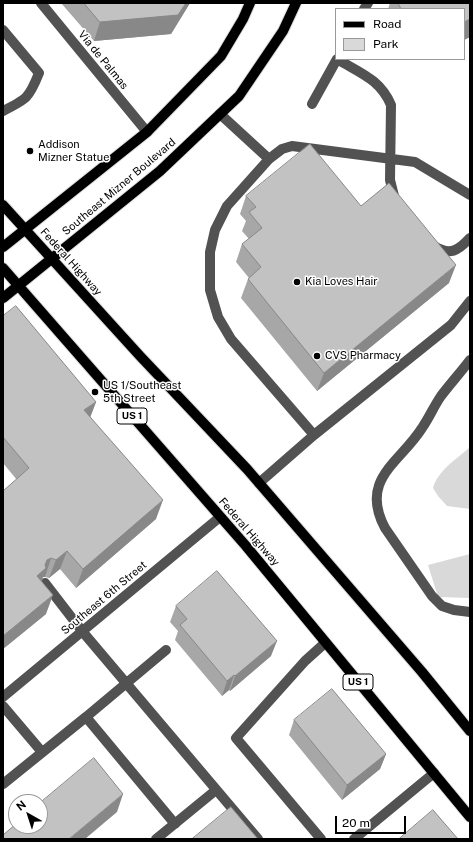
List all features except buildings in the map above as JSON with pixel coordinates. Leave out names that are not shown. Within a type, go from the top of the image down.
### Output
[{"type":"main road","points":[[3,247],[147,132],[221,56],[243,19],[250,3]]},
{"type":"main road","name":"Southeast Mizner Boulevard","points":[[3,298],[160,171],[239,96],[284,30],[296,3]]},
{"type":"main road","name":"Federal Highway","points":[[3,205],[140,356],[247,469],[422,672],[470,731]]},
{"type":"main road","name":"Federal Highway","points":[[3,268],[246,546],[470,817]]},
{"type":"street","name":"Via de Palmas","points":[[41,3],[147,132]]},
{"type":"street","points":[[3,30],[39,73],[31,93],[21,102],[3,111]]},
{"type":"street","points":[[312,104],[336,60]]},
{"type":"street","points":[[339,60],[372,79],[387,94],[392,105],[390,180],[396,204]]},
{"type":"street","points":[[220,114],[269,159]]},
{"type":"street","points":[[314,436],[231,339],[218,318],[210,290],[210,252],[215,230],[227,206],[269,159],[282,149],[292,146],[415,162],[470,195]]},
{"type":"street","points":[[429,241],[433,246],[442,252],[453,251],[464,245],[470,238]]},
{"type":"street","points":[[259,483],[314,436],[451,325],[470,301]]},
{"type":"street","points":[[470,360],[441,395],[422,428],[381,479],[376,504],[379,517],[385,528],[432,596],[442,606],[454,610],[470,612]]},
{"type":"street","name":"Southeast 6th Street","points":[[3,697],[220,517]]},
{"type":"street","points":[[45,583],[82,631],[258,839]]},
{"type":"street","points":[[321,839],[236,738],[305,661],[325,643]]},
{"type":"street","points":[[3,784],[166,650]]},
{"type":"street","points":[[3,706],[42,752]]},
{"type":"street","points":[[86,717],[175,824]]},
{"type":"street","points":[[354,839],[434,773]]},
{"type":"street","points":[[156,839],[216,790]]},
{"type":"green space","points":[[470,447],[470,509],[447,506],[433,488],[435,482],[443,470]]},
{"type":"green space","points":[[470,554],[470,598],[438,597],[428,565]]},
{"type":"place","name":"Addison Mizner Statue","points":[[30,151]]},
{"type":"place","name":"Kia Loves Hair","points":[[297,282]]},
{"type":"place","name":"CVS Pharmacy","points":[[317,356]]},
{"type":"place","name":"US 1/Southeast 5th Street","points":[[95,392]]}]
